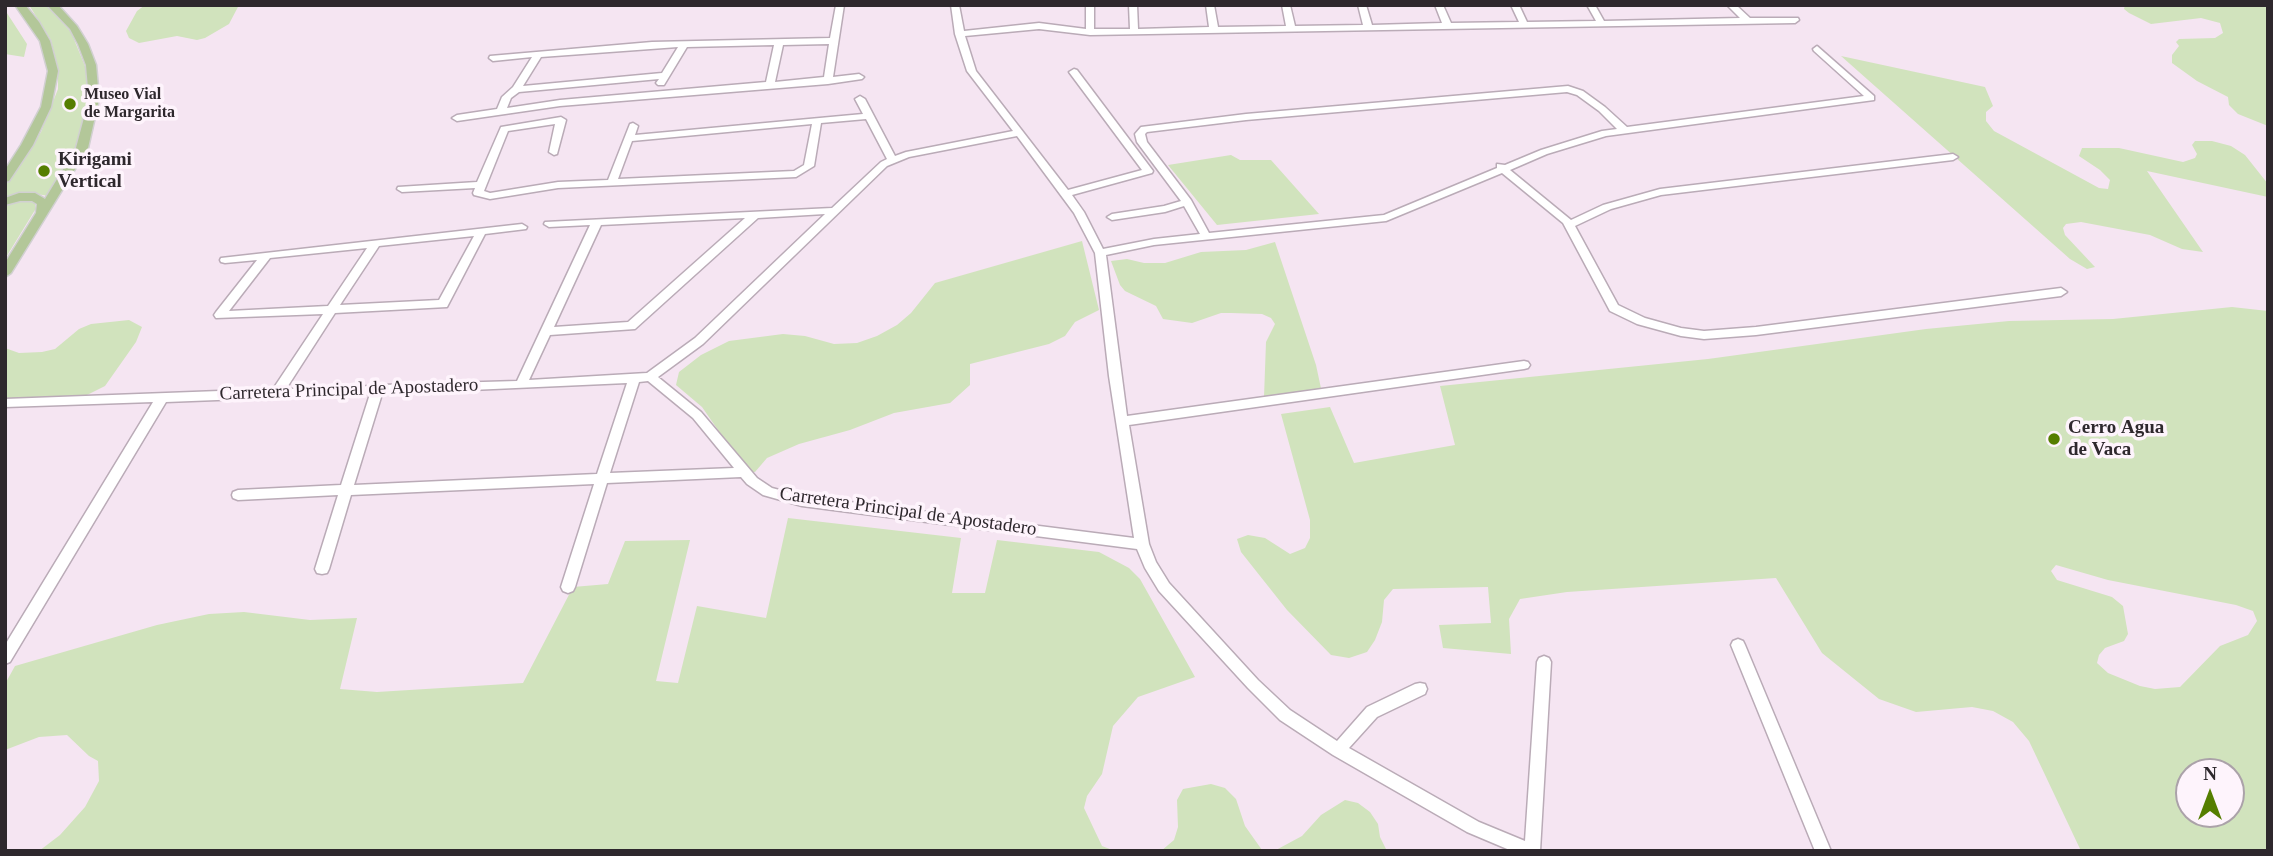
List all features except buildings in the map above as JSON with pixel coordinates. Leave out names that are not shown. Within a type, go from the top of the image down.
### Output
[{"type":"main road","points":[[5,179],[27,145],[46,107],[52,71],[45,41],[20,5]]},
{"type":"main road","points":[[5,273],[82,148],[94,99],[91,65],[83,44],[74,28],[52,5]]},
{"type":"main road","points":[[5,202],[35,197],[44,203],[41,216]]},
{"type":"street","points":[[828,81],[840,5]]},
{"type":"street","points":[[956,5],[959,34],[972,71],[1065,194],[1090,230],[1100,253],[1142,544],[1164,587],[1285,715],[1338,750],[1473,827],[1532,851],[1544,662]]},
{"type":"street","points":[[1090,5],[1090,32]]},
{"type":"street","points":[[1133,5],[1134,31]]},
{"type":"street","points":[[1210,5],[1214,29]]},
{"type":"street","points":[[1286,5],[1291,28]]},
{"type":"street","points":[[1362,5],[1368,26]]},
{"type":"street","points":[[1439,5],[1447,25]]},
{"type":"street","points":[[1515,5],[1524,24]]},
{"type":"street","points":[[1591,5],[1601,23]]},
{"type":"street","points":[[1731,5],[1748,21]]},
{"type":"street","points":[[959,34],[1039,26],[1090,32],[1796,20]]},
{"type":"street","points":[[493,58],[684,45],[834,41]]},
{"type":"street","points":[[770,86],[779,43]]},
{"type":"street","points":[[658,95],[663,76],[684,45]]},
{"type":"street","points":[[1100,253],[1206,234],[1387,218],[1500,166],[1621,127],[1868,95],[1817,48]]},
{"type":"street","points":[[500,112],[507,97],[516,89],[538,55]]},
{"type":"street","points":[[1065,194],[1147,172],[1074,72]]},
{"type":"street","points":[[516,89],[663,76]]},
{"type":"street","points":[[457,118],[560,103],[859,77]]},
{"type":"street","points":[[1206,234],[1187,202],[1142,142],[1140,134],[1144,129],[1246,117],[1568,89],[1580,93],[1621,127]]},
{"type":"street","points":[[860,99],[892,159]]},
{"type":"street","points":[[629,138],[868,116]]},
{"type":"street","points":[[554,152],[561,120],[504,129],[478,193],[490,196],[558,186],[796,174],[809,166],[817,120]]},
{"type":"street","points":[[612,183],[633,126]]},
{"type":"street","points":[[650,377],[699,341],[870,175],[892,159],[1018,134]]},
{"type":"street","points":[[1569,225],[1607,207],[1660,192],[1953,157]]},
{"type":"street","points":[[1500,166],[1559,212],[1569,225],[1614,308],[1641,321],[1694,334],[1756,331],[2061,292]]},
{"type":"street","points":[[401,189],[480,185]]},
{"type":"street","points":[[1112,217],[1165,209],[1187,202]]},
{"type":"street","points":[[549,224],[832,211]]},
{"type":"street","points":[[546,331],[631,326],[755,215]]},
{"type":"street","points":[[521,384],[597,222]]},
{"type":"street","points":[[225,260],[522,227]]},
{"type":"street","points":[[266,256],[220,316],[443,304],[481,232]]},
{"type":"street","points":[[278,391],[375,244]]},
{"type":"street","points":[[1123,421],[1524,365]]},
{"type":"street","name":"Carretera Principal de Apostadero","points":[[5,403],[650,377],[697,415],[744,472],[768,492],[802,501],[1142,544]]},
{"type":"street","points":[[568,587],[634,378]]},
{"type":"street","points":[[322,569],[379,388]]},
{"type":"street","points":[[5,658],[163,396]]},
{"type":"street","points":[[238,495],[744,472]]},
{"type":"street","points":[[1738,645],[1823,851]]},
{"type":"street","points":[[1338,750],[1372,712],[1420,690]]},
{"type":"green space","name":"Museo Vial de Margarita","points":[[29,5],[46,5],[71,32],[87,71],[86,107],[77,146],[49,196],[30,193],[5,199],[5,186],[41,132],[58,89],[58,68],[51,40]]},
{"type":"green space","points":[[145,5],[239,5],[229,24],[205,38],[197,40],[177,36],[139,43],[129,38],[126,31],[137,11]]},
{"type":"green space","points":[[2125,5],[2268,5],[2268,126],[2238,114],[2229,105],[2228,97],[2197,81],[2172,63],[2172,55],[2179,46],[2176,42],[2179,39],[2215,38],[2223,33],[2220,23],[2201,18],[2151,24],[2129,13],[2124,9]]},
{"type":"green space","points":[[5,10],[27,44],[24,57],[5,54]]},
{"type":"green space","points":[[1841,56],[1985,87],[1993,106],[1986,112],[1986,121],[1994,131],[2099,188],[2108,189],[2110,180],[2079,156],[2082,148],[2119,148],[2183,162],[2195,158],[2197,154],[2192,145],[2195,141],[2212,141],[2231,146],[2245,155],[2268,184],[2268,197],[2147,171],[2203,252],[2182,249],[2150,235],[2081,222],[2066,224],[2063,228],[2065,235],[2095,267],[2087,269],[2070,259]]},
{"type":"green space","points":[[1231,155],[1240,160],[1271,160],[1319,214],[1217,225],[1168,165]]},
{"type":"green space","points":[[24,200],[35,201],[35,210],[5,259],[5,205]]},
{"type":"green space","points":[[1082,241],[1099,310],[1075,322],[1065,336],[1049,344],[970,364],[970,385],[950,403],[894,413],[850,430],[799,444],[767,458],[755,472],[747,472],[702,407],[676,385],[679,372],[701,355],[729,341],[783,334],[805,336],[834,344],[857,343],[897,325],[911,313],[935,283]]},
{"type":"green space","points":[[1275,242],[1316,365],[1322,393],[1264,397],[1266,342],[1275,324],[1271,318],[1262,314],[1221,313],[1192,323],[1163,319],[1156,306],[1125,291],[1111,261],[1127,259],[1144,263],[1165,263],[1201,252],[1246,250]]},
{"type":"green space","points":[[2232,307],[2268,311],[2268,851],[2081,851],[2029,741],[2013,722],[1993,711],[1972,707],[1916,712],[1879,699],[1822,653],[1776,578],[1567,592],[1520,599],[1509,619],[1511,654],[1443,648],[1439,625],[1491,623],[1488,587],[1393,589],[1384,600],[1382,622],[1375,640],[1367,652],[1349,658],[1331,655],[1287,610],[1241,552],[1237,539],[1248,535],[1265,538],[1290,554],[1305,548],[1310,538],[1310,520],[1281,414],[1330,407],[1354,463],[1455,445],[1440,386],[1708,359],[1926,329],[2009,321],[2113,319]],"holes":[[[2056,565],[2108,580],[2236,605],[2253,611],[2257,621],[2248,635],[2220,646],[2180,687],[2155,689],[2140,686],[2108,673],[2097,663],[2105,648],[2124,641],[2128,634],[2123,606],[2112,597],[2057,580],[2051,571]]]},
{"type":"green space","points":[[129,320],[142,327],[136,342],[105,386],[83,397],[5,399],[5,348],[19,353],[42,352],[55,349],[79,329],[91,324]]},
{"type":"green space","points":[[788,518],[961,538],[952,593],[985,593],[997,540],[1099,552],[1129,568],[1140,579],[1195,677],[1138,697],[1113,726],[1102,774],[1087,796],[1084,808],[1102,846],[1115,851],[39,851],[60,835],[85,807],[99,781],[98,761],[67,735],[39,737],[5,750],[5,684],[15,666],[157,625],[209,614],[244,612],[310,620],[357,618],[340,689],[377,692],[523,683],[573,587],[608,584],[625,541],[690,540],[656,681],[678,683],[697,606],[766,618]]},
{"type":"green space","points":[[1211,784],[1225,788],[1236,799],[1245,826],[1262,850],[1276,850],[1302,836],[1321,815],[1345,800],[1358,803],[1370,812],[1378,824],[1380,837],[1387,851],[1161,851],[1174,840],[1178,827],[1177,800],[1183,789]]},
{"type":"place","name":"Museo Vial de Margarita","points":[[70,104]]},
{"type":"place","name":"Kirigami Vertical","points":[[44,171]]},
{"type":"place","name":"Cerro Agua de Vaca","points":[[2054,439]]}]
